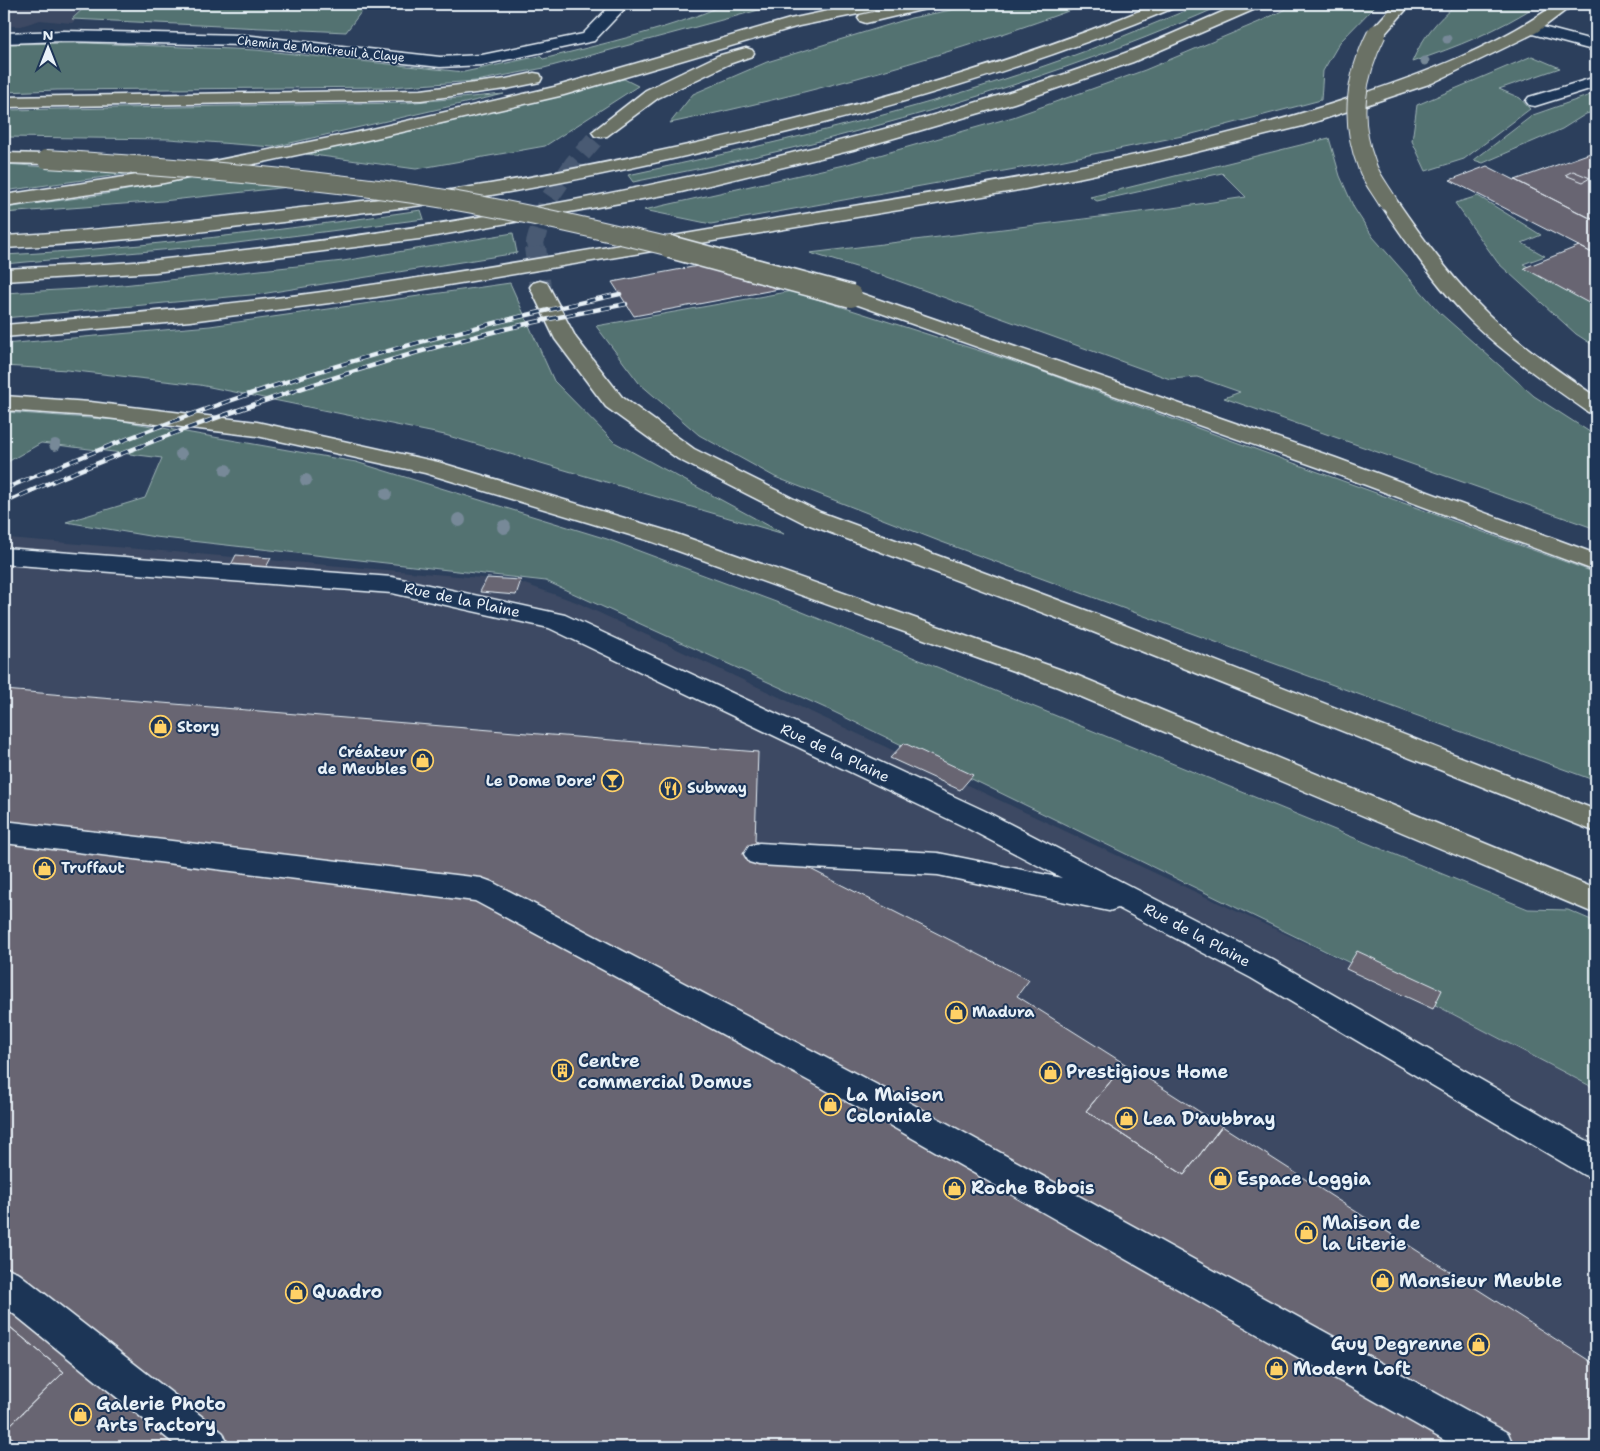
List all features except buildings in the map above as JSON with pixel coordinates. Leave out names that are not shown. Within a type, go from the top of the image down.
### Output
[{"type":"highway","points":[[630,53],[808,4]]},
{"type":"highway","points":[[4,201],[164,177],[354,138],[558,91],[796,22],[883,4]]},
{"type":"highway","points":[[601,132],[652,94],[724,60],[844,23],[928,4]]},
{"type":"highway","points":[[4,242],[222,225],[485,190],[675,154],[834,116],[979,74],[1114,28],[1170,4]]},
{"type":"highway","points":[[4,275],[155,266],[418,233],[682,186],[848,146],[1008,100],[1127,58],[1254,4]]},
{"type":"highway","points":[[1403,4],[1377,33],[1365,57],[1357,94],[1356,128],[1367,167],[1388,202],[1428,260],[1471,309],[1528,358],[1596,407]]},
{"type":"highway","points":[[4,331],[190,315],[376,291],[1025,183],[1159,156],[1297,122],[1426,79],[1531,29],[1566,4]]},
{"type":"highway","points":[[4,102],[421,94],[506,84],[554,73]]},
{"type":"highway","points":[[4,158],[160,166],[290,178],[499,209],[623,235],[714,257],[851,296],[1328,463],[1596,563]]},
{"type":"highway","points":[[540,287],[566,339],[614,402],[686,454],[811,517],[1087,620],[1596,821]]},
{"type":"highway","points":[[4,403],[90,410],[256,429],[430,467],[662,537],[1067,681],[1596,902]]},
{"type":"street","name":"Chemin de Montreuil à Claye","points":[[4,38],[64,36],[243,40],[440,62],[482,60],[588,38],[622,4]]},
{"type":"street","points":[[1531,29],[1596,46]]},
{"type":"street","points":[[1535,101],[1596,82]]},
{"type":"street","name":"Rue de la Plaine","points":[[4,556],[392,585],[556,621],[975,819],[1140,905],[1262,969],[1596,1164]]},
{"type":"street","points":[[4,832],[482,890],[873,1099],[1494,1447]]},
{"type":"street","points":[[759,854],[938,864],[1140,905]]},
{"type":"street","points":[[4,1284],[209,1447]]},
{"type":"shaded area","points":[[4,4],[88,4],[72,19],[76,19],[72,23],[40,20],[21,26],[4,26]]},
{"type":"shaded area","name":"Centre commercial Domus","points":[[8,538],[516,581],[576,602],[1424,999],[1596,1089],[1596,1447],[4,1447],[4,541]]},
{"type":"green space","points":[[88,4],[367,4],[346,32],[72,19]]},
{"type":"green space","points":[[726,4],[781,4],[544,68],[476,81],[390,87],[4,92],[4,44],[86,43],[256,50],[464,72],[540,56],[543,59],[613,41],[659,29]]},
{"type":"green space","points":[[981,4],[1087,4],[985,40],[829,86],[670,123],[693,94],[767,62],[911,18]]},
{"type":"green space","points":[[1202,4],[1225,4],[1066,67],[957,103],[847,134],[752,157],[633,182],[628,175],[785,140],[941,99],[1064,59]]},
{"type":"green space","points":[[1296,4],[1377,4],[1340,42],[1323,71],[1321,100],[1192,134],[1059,161],[711,224],[644,210],[848,164],[1013,117],[1145,70],[1259,22]]},
{"type":"green space","points":[[1457,4],[1539,4],[1509,22],[1477,37],[1412,62],[1420,45],[1431,30]]},
{"type":"green space","points":[[1532,56],[1560,68],[1499,89],[1520,98],[1530,109],[1464,159],[1426,171],[1412,141],[1417,105]]},
{"type":"green space","points":[[624,79],[638,86],[545,146],[416,169],[306,154],[437,125]]},
{"type":"green space","points":[[1596,93],[1596,111],[1586,114],[1562,129],[1483,163],[1474,160],[1533,115]]},
{"type":"green space","points":[[504,94],[273,147],[169,139],[4,137],[4,110],[405,103]]},
{"type":"green space","points":[[1329,138],[1340,176],[1354,208],[1373,237],[1440,313],[1534,396],[1596,436],[1596,529],[1224,398],[1240,392],[1197,377],[1170,379],[879,274],[810,253],[1246,197],[1222,173],[1097,201],[1090,197]]},
{"type":"green space","points":[[4,164],[133,173],[4,191]]},
{"type":"green space","points":[[196,177],[298,186],[163,201],[4,213],[4,208],[100,195]]},
{"type":"green space","points":[[1478,196],[1541,235],[1522,243],[1545,256],[1523,264],[1596,304],[1596,347],[1576,334],[1498,263],[1455,203]]},
{"type":"green space","points":[[421,210],[424,219],[229,244],[4,264],[4,255],[109,248],[213,237]]},
{"type":"green space","points":[[513,233],[517,253],[261,294],[4,318],[4,293],[95,288],[343,261]]},
{"type":"green space","points":[[510,283],[554,381],[614,442],[784,534],[445,435],[200,385],[67,370],[4,366],[4,344],[210,326]]},
{"type":"green space","points":[[792,291],[1024,365],[1596,573],[1596,781],[939,541],[775,477],[699,435],[639,383],[596,326]]},
{"type":"green space","points":[[4,412],[117,420],[356,462],[607,539],[800,611],[1528,909],[1568,910],[1596,922],[1596,1089],[1424,999],[834,712],[546,581],[155,537],[66,522],[145,498],[162,458],[41,443],[4,464]]},
{"type":"tunnel","points":[[536,248],[535,243],[546,203],[573,164],[601,132]]},
{"type":"tunnel","points":[[535,247],[540,287]]},
{"type":"railway","points":[[4,489],[175,420],[322,371],[448,334],[620,294]]},
{"type":"railway","points":[[4,503],[70,474],[183,430],[351,372],[436,347],[535,322],[626,304]]},
{"type":"place","name":"Story","points":[[161,727]]},
{"type":"place","name":"Créateur de Meubles","points":[[423,761]]},
{"type":"place","name":"Le Dome Dore'","points":[[612,781]]},
{"type":"place","name":"Subway","points":[[671,788]]},
{"type":"place","name":"Truffaut","points":[[45,868]]},
{"type":"place","name":"Madura","points":[[956,1012]]},
{"type":"place","name":"Centre commercial Domus","points":[[562,1071]]},
{"type":"place","name":"Prestigious Home","points":[[1050,1072]]},
{"type":"place","name":"La Maison Coloniale","points":[[830,1105]]},
{"type":"place","name":"Lea D'aubbray","points":[[1127,1119]]},
{"type":"place","name":"Espace Loggia","points":[[1221,1179]]},
{"type":"place","name":"Roche Bobois","points":[[955,1188]]},
{"type":"place","name":"Maison de la Literie","points":[[1306,1233]]},
{"type":"place","name":"Monsieur Meuble","points":[[1383,1281]]},
{"type":"place","name":"Quadro","points":[[296,1292]]},
{"type":"place","name":"Guy Degrenne","points":[[1479,1344]]},
{"type":"place","name":"Modern Loft","points":[[1277,1369]]},
{"type":"place","name":"Galerie Photo Arts Factory","points":[[80,1414]]}]
